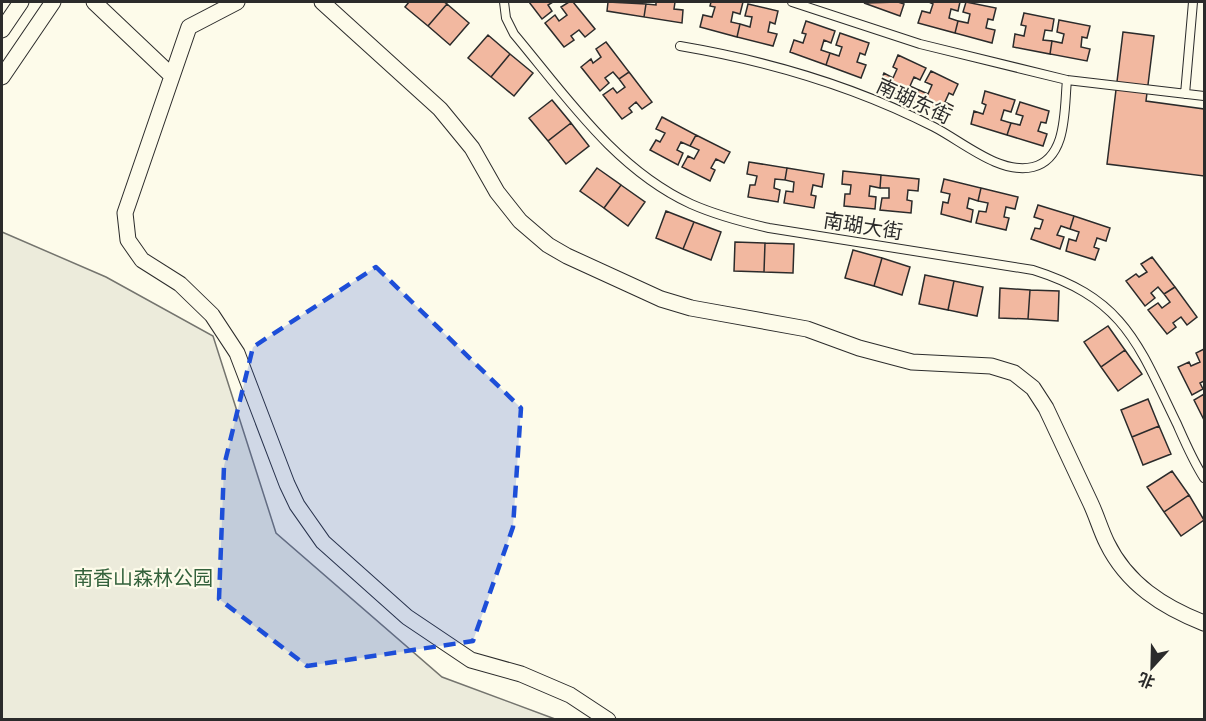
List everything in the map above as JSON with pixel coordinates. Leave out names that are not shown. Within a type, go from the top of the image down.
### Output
[{"type":"street","points":[[2,30],[21,2]]},
{"type":"street","points":[[2,77],[53,2]]},
{"type":"street","points":[[94,2],[172,76]]},
{"type":"street","points":[[237,2],[189,27],[125,213],[128,240],[142,260],[180,284],[212,315],[237,353],[287,484],[309,524],[323,542],[407,617],[471,660],[522,674],[570,695],[608,720]]},
{"type":"street","points":[[322,2],[440,109],[472,148],[508,207],[533,234],[567,256],[661,299],[691,308],[807,329],[894,358],[939,365],[991,366],[1014,373],[1033,388],[1046,408],[1107,543],[1120,565],[1137,585],[1157,601],[1180,614],[1204,623]]},
{"type":"lane","name":"南瑚大街","points":[[504,2],[506,18],[514,34],[591,127],[620,157],[645,176],[690,203],[728,219],[769,228],[1033,270],[1064,280],[1093,296],[1118,317],[1138,342],[1204,478]]},
{"type":"lane","points":[[792,2],[920,44],[1067,80],[1204,96]]},
{"type":"lane","points":[[1185,94],[1193,2]]},
{"type":"lane","name":"南瑚东街","points":[[680,46],[763,63],[843,87],[920,120],[1013,169],[1035,167],[1052,154],[1062,135],[1067,80]]},
{"type":"highlighted area","points":[[376,267],[521,408],[513,527],[473,641],[307,666],[219,599],[224,466],[253,347]]},
{"type":"green space","name":"南香山森林公园","points":[[2,232],[106,277],[213,336],[276,533],[442,677],[555,719],[2,719]]},
{"type":"building","points":[[409,2],[444,2],[447,4],[428,26],[405,7]]},
{"type":"building","points":[[529,2],[553,2],[548,5],[552,11],[542,19]]},
{"type":"building","points":[[573,2],[595,29],[585,37],[579,30],[571,36],[574,40],[564,47],[545,23],[555,15],[559,21],[567,15],[561,7]]},
{"type":"building","points":[[608,2],[646,4],[644,17],[607,11]]},
{"type":"building","points":[[656,2],[675,2],[674,9],[683,10],[682,23],[644,17],[646,4],[656,5]]},
{"type":"building","points":[[711,2],[743,2],[740,14],[733,12],[731,22],[740,24],[737,37],[700,27],[703,15],[712,17],[715,7],[710,6]]},
{"type":"building","points":[[898,2],[904,4],[900,16],[864,3]]},
{"type":"building","points":[[929,2],[960,2],[958,11],[951,9],[949,18],[958,21],[955,33],[918,23],[922,11],[930,13],[933,4]]},
{"type":"building","points":[[966,2],[996,8],[993,20],[988,19],[986,28],[995,30],[992,43],[955,33],[958,21],[968,23],[970,14],[963,12]]},
{"type":"building","points":[[447,4],[469,23],[450,45],[428,26]]},
{"type":"building","points":[[748,4],[778,11],[775,24],[770,22],[768,32],[777,34],[773,46],[737,37],[740,24],[750,27],[752,17],[745,16]]},
{"type":"building","points":[[1024,13],[1054,19],[1052,31],[1045,30],[1043,40],[1052,41],[1050,54],[1013,47],[1015,34],[1024,36],[1026,26],[1021,25]]},
{"type":"building","points":[[1059,20],[1090,26],[1087,38],[1082,37],[1081,47],[1090,49],[1087,61],[1050,54],[1052,41],[1062,43],[1064,34],[1057,32]]},
{"type":"building","points":[[806,21],[835,31],[831,43],[824,40],[821,50],[830,53],[826,65],[790,52],[794,40],[803,43],[806,34],[802,33]]},
{"type":"building","points":[[1123,32],[1154,36],[1146,101],[1204,109],[1204,176],[1107,164]]},
{"type":"building","points":[[840,33],[869,43],[865,55],[860,53],[857,62],[866,65],[861,78],[826,65],[830,53],[839,56],[842,47],[836,45]]},
{"type":"building","points":[[488,35],[510,54],[491,77],[468,58]]},
{"type":"building","points":[[606,42],[629,72],[619,79],[613,72],[605,78],[609,83],[600,91],[581,67],[591,59],[593,63],[601,57],[596,49]]},
{"type":"building","points":[[510,54],[533,73],[514,96],[491,77]]},
{"type":"building","points":[[898,55],[926,68],[920,80],[914,77],[910,86],[919,90],[913,101],[879,85],[884,73],[893,78],[897,69],[893,67]]},
{"type":"building","points":[[931,71],[958,84],[953,95],[949,93],[945,102],[953,106],[948,117],[913,101],[919,90],[928,94],[932,85],[925,82]]},
{"type":"building","points":[[629,72],[652,102],[642,109],[636,102],[629,108],[632,112],[622,119],[603,95],[613,88],[617,93],[625,87],[619,79]]},
{"type":"building","points":[[985,91],[1015,100],[1011,112],[1004,110],[1001,120],[1011,123],[1007,135],[971,124],[974,111],[983,114],[986,105],[982,103]]},
{"type":"building","points":[[552,100],[571,123],[548,141],[529,118]]},
{"type":"building","points":[[1020,102],[1049,111],[1046,123],[1041,122],[1038,131],[1047,134],[1043,146],[1007,135],[1011,123],[1020,125],[1023,116],[1016,114]]},
{"type":"building","points":[[662,117],[696,135],[690,146],[681,142],[677,150],[683,153],[678,165],[650,150],[656,140],[660,142],[665,133],[656,129]]},
{"type":"building","points":[[571,123],[589,146],[566,164],[548,141]]},
{"type":"building","points":[[696,135],[730,152],[724,163],[716,159],[711,168],[715,170],[710,181],[682,167],[688,156],[694,159],[699,150],[690,146]]},
{"type":"building","points":[[749,162],[787,168],[785,180],[775,179],[774,188],[780,190],[778,202],[748,197],[750,185],[755,185],[757,176],[747,174]]},
{"type":"building","points":[[597,168],[621,185],[604,208],[580,191]]},
{"type":"building","points":[[787,168],[824,174],[822,187],[813,185],[811,195],[816,196],[814,208],[784,203],[786,191],[793,192],[794,182],[785,180]]},
{"type":"building","points":[[843,171],[881,175],[880,188],[870,186],[869,196],[876,197],[875,209],[844,206],[845,194],[850,194],[851,185],[842,184]]},
{"type":"building","points":[[881,175],[919,179],[918,191],[908,190],[907,200],[912,201],[911,213],[880,210],[882,198],[889,198],[889,188],[880,188]]},
{"type":"building","points":[[944,179],[981,188],[978,201],[969,198],[967,208],[973,210],[971,222],[941,214],[943,202],[948,203],[950,194],[941,192]]},
{"type":"building","points":[[621,185],[645,202],[628,226],[604,208]]},
{"type":"building","points":[[981,188],[1018,197],[1015,209],[1006,207],[1004,217],[1009,218],[1006,230],[976,223],[979,211],[986,212],[988,203],[978,201]]},
{"type":"building","points":[[1038,205],[1074,216],[1070,229],[1061,226],[1057,235],[1064,237],[1060,249],[1031,239],[1035,228],[1040,229],[1043,220],[1034,217]]},
{"type":"building","points":[[666,211],[694,222],[683,249],[656,238]]},
{"type":"building","points":[[1074,216],[1110,228],[1106,241],[1097,238],[1094,247],[1099,249],[1095,260],[1066,251],[1069,239],[1076,241],[1079,232],[1070,229]]},
{"type":"building","points":[[694,222],[721,232],[711,260],[683,249]]},
{"type":"building","points":[[735,242],[765,243],[764,272],[734,271]]},
{"type":"building","points":[[765,243],[794,244],[793,273],[764,272]]},
{"type":"building","points":[[853,250],[882,258],[874,286],[845,278]]},
{"type":"building","points":[[1152,257],[1175,287],[1164,294],[1158,287],[1151,293],[1155,298],[1145,306],[1126,281],[1136,274],[1139,277],[1147,272],[1141,264]]},
{"type":"building","points":[[882,258],[910,267],[902,295],[874,286]]},
{"type":"building","points":[[925,275],[954,281],[948,310],[919,304]]},
{"type":"building","points":[[954,281],[983,287],[977,316],[948,310]]},
{"type":"building","points":[[1175,287],[1197,317],[1187,325],[1181,317],[1173,323],[1176,327],[1167,334],[1148,310],[1158,303],[1162,308],[1170,302],[1164,294]]},
{"type":"building","points":[[1000,288],[1030,290],[1028,319],[999,318]]},
{"type":"building","points":[[1030,290],[1059,291],[1058,321],[1028,319]]},
{"type":"building","points":[[1108,326],[1125,350],[1101,367],[1084,342]]},
{"type":"building","points":[[1204,349],[1204,381],[1200,383],[1203,389],[1192,395],[1178,367],[1189,362],[1191,366],[1200,362],[1196,353]]},
{"type":"building","points":[[1125,350],[1142,374],[1118,391],[1101,367]]},
{"type":"building","points":[[1204,394],[1204,420],[1194,400]]},
{"type":"building","points":[[1148,399],[1159,426],[1132,437],[1121,410]]},
{"type":"building","points":[[1159,426],[1171,454],[1143,465],[1132,437]]},
{"type":"building","points":[[1172,471],[1189,495],[1164,512],[1147,487]]},
{"type":"building","points":[[1189,495],[1204,520],[1181,536],[1164,512]]}]
